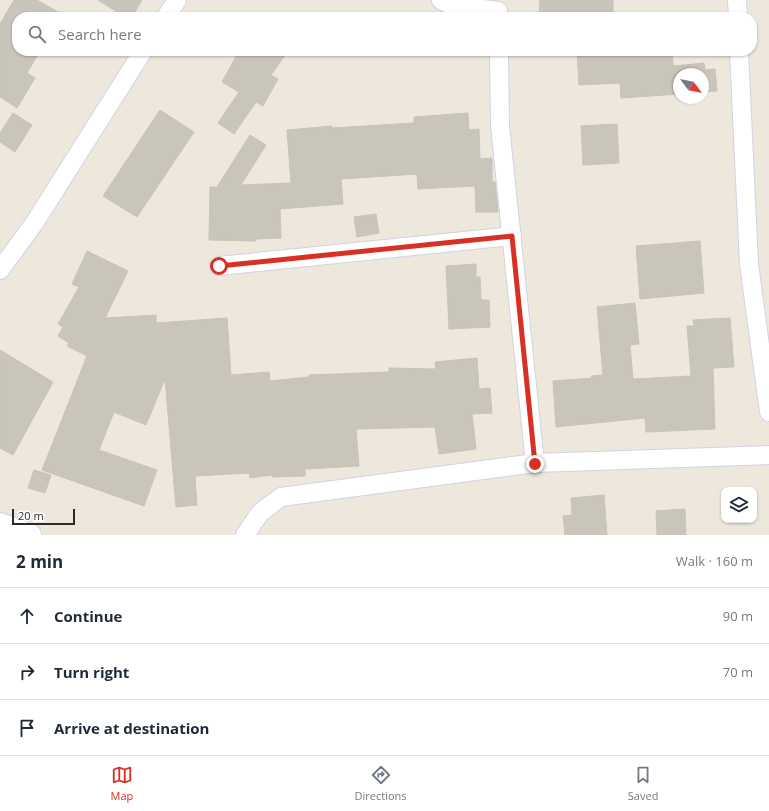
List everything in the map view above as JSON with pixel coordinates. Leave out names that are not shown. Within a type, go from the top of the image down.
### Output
[{"type":"street","points":[[169,12],[177,0]]},
{"type":"street","points":[[441,0],[451,5],[498,9]]},
{"type":"street","points":[[737,0],[738,12]]},
{"type":"street","points":[[0,270],[35,222],[140,56]]},
{"type":"street","points":[[499,56],[500,126],[535,464]]},
{"type":"street","points":[[739,56],[749,264],[769,412]]},
{"type":"street","points":[[219,266],[512,236]]},
{"type":"street","points":[[244,535],[260,513],[281,497],[535,464],[769,455]]},
{"type":"street","points":[[0,524],[30,535]]},
{"type":"building","points":[[14,0],[37,0],[58,12],[12,12],[12,56],[37,56],[27,73],[35,78],[17,108],[0,97],[0,24]]},
{"type":"building","points":[[98,0],[142,0],[135,12],[117,12]]},
{"type":"building","points":[[540,0],[613,0],[613,12],[539,12]]},
{"type":"building","points":[[236,56],[284,56],[271,75],[278,79],[263,106],[256,102],[234,134],[218,123],[239,92],[222,82]]},
{"type":"building","points":[[577,56],[672,56],[673,66],[704,63],[705,68],[673,68],[673,94],[621,98],[620,83],[579,85]]},
{"type":"building","points":[[715,69],[717,91],[709,92],[709,70]]},
{"type":"building","points":[[160,110],[194,132],[137,217],[103,196]]},
{"type":"building","points":[[13,113],[32,125],[15,152],[0,142],[0,133]]},
{"type":"building","points":[[468,113],[469,130],[479,129],[480,159],[492,158],[492,182],[495,182],[498,212],[476,212],[475,186],[418,189],[417,174],[341,179],[343,204],[280,209],[281,238],[256,239],[256,241],[209,240],[210,187],[217,187],[250,135],[266,145],[241,185],[291,183],[287,130],[332,126],[332,128],[414,123],[414,117]]},
{"type":"building","points":[[617,124],[619,163],[583,165],[581,126]]},
{"type":"building","points":[[376,214],[379,233],[357,237],[354,217]]},
{"type":"building","points":[[700,241],[704,293],[640,299],[636,246]]},
{"type":"building","points":[[87,251],[128,271],[105,318],[156,315],[156,323],[227,318],[231,375],[269,372],[270,381],[309,377],[309,375],[389,372],[389,368],[436,369],[435,362],[477,358],[479,389],[490,388],[492,413],[472,414],[476,449],[439,454],[435,427],[356,429],[359,466],[305,469],[305,476],[272,477],[272,475],[250,478],[249,473],[195,476],[197,505],[176,507],[165,379],[146,425],[114,412],[99,450],[157,470],[144,506],[42,470],[87,356],[67,346],[69,343],[58,336],[63,327],[58,324],[79,287],[72,284]]},
{"type":"building","points":[[476,264],[476,277],[480,277],[481,300],[489,300],[490,327],[449,329],[446,266]]},
{"type":"building","points":[[635,303],[639,344],[630,345],[633,379],[691,376],[687,326],[694,326],[693,320],[730,318],[734,367],[713,368],[715,429],[646,432],[645,418],[556,427],[553,381],[592,378],[591,376],[603,375],[597,307]]},
{"type":"building","points":[[0,350],[53,382],[13,455],[0,448]]},
{"type":"building","points":[[34,470],[51,475],[45,493],[28,488]]},
{"type":"building","points":[[604,495],[607,535],[565,535],[563,516],[572,515],[571,498]]},
{"type":"building","points":[[685,509],[686,535],[657,535],[656,511]]},
{"type":"route","points":[[219,266],[512,236],[535,464]]}]
